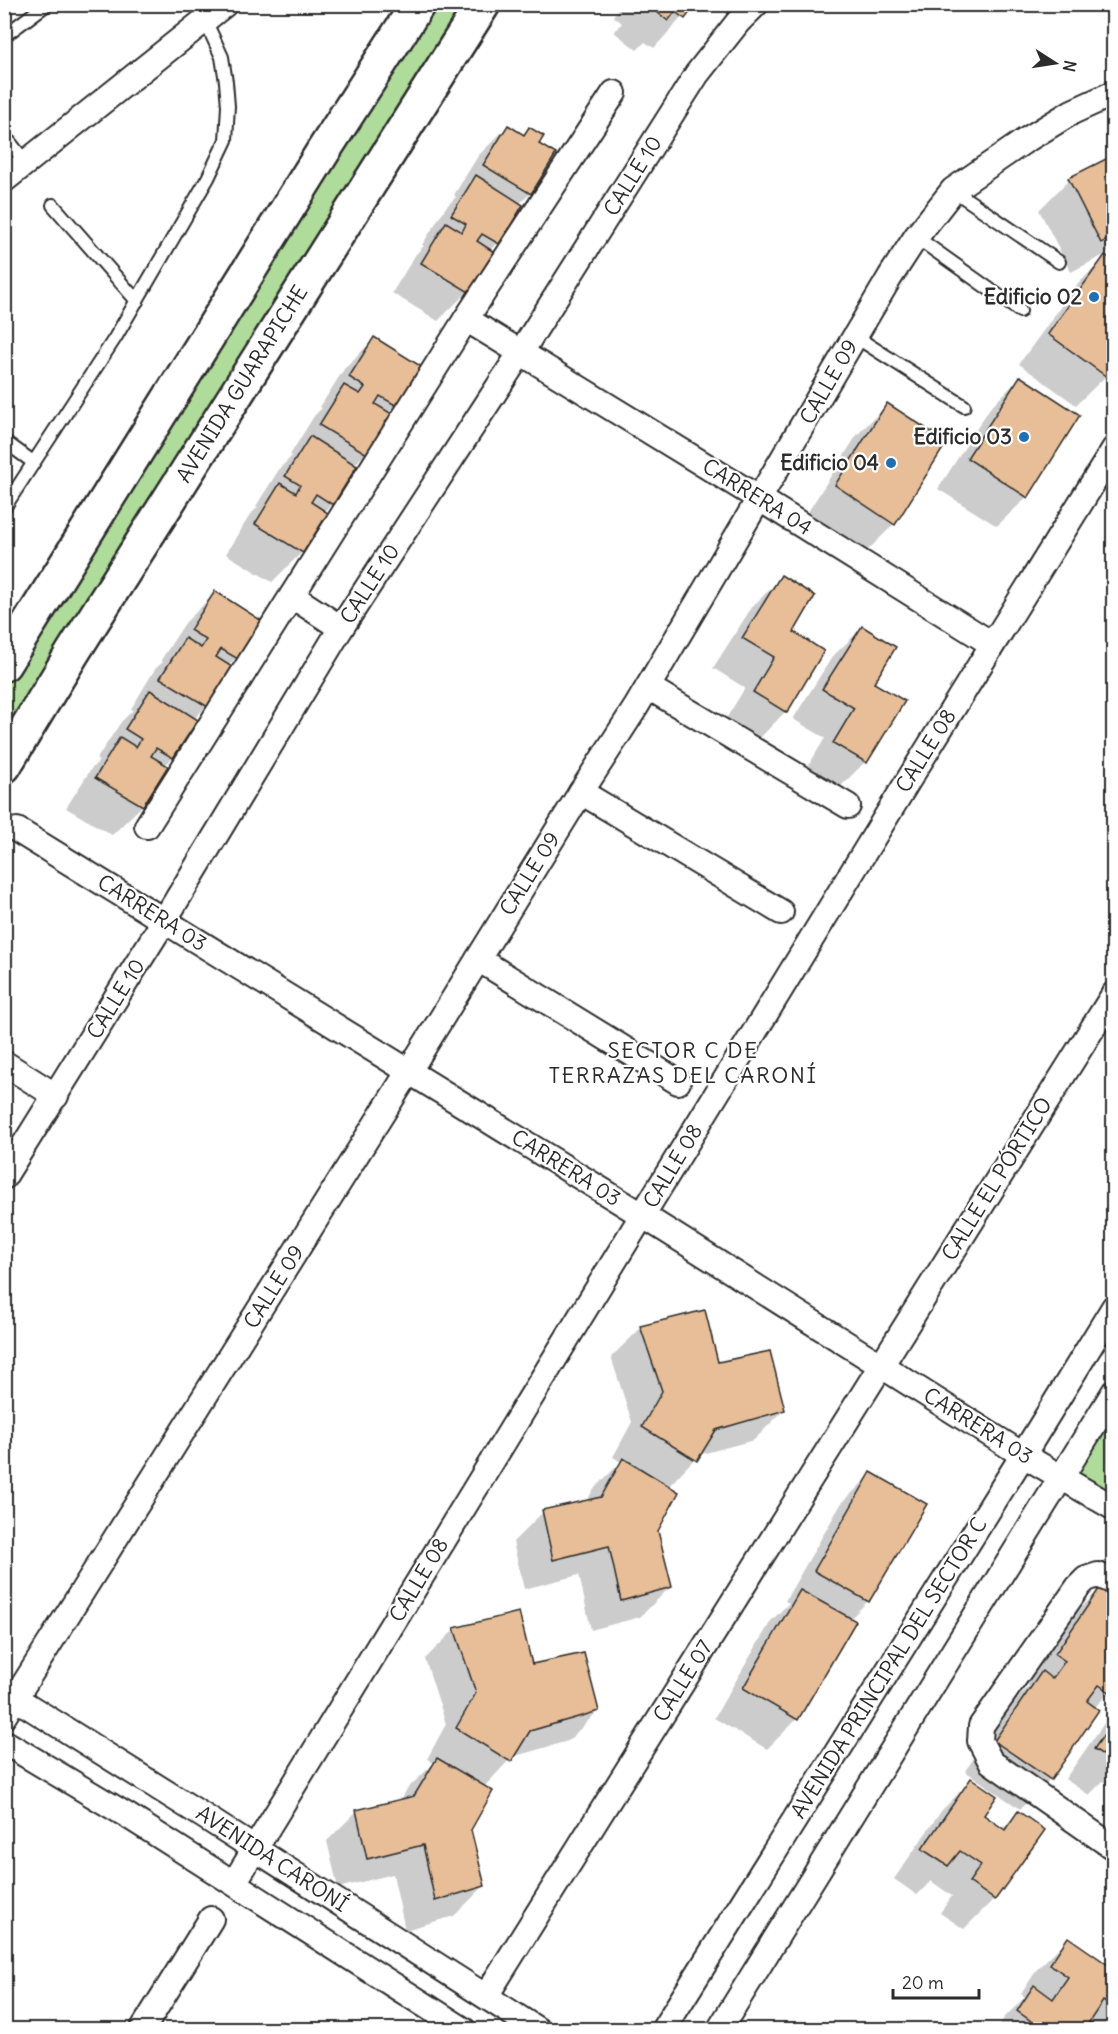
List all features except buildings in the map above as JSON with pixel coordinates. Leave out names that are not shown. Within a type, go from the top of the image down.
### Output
[{"type":"street","points":[[4,180],[225,4]]},
{"type":"street","points":[[4,664],[324,150],[418,4]]},
{"type":"street","name":"AVENIDA GUARAPICHE","points":[[4,766],[73,652],[483,4]]},
{"type":"street","name":"CALLE 10","points":[[4,1177],[164,921],[341,628],[521,352],[697,74],[738,22],[756,4]]},
{"type":"street","points":[[147,825],[466,319],[614,93]]},
{"type":"street","name":"CALLE 09","points":[[8,1702],[409,1071],[648,687],[890,277],[916,237],[953,190],[1072,112],[1113,93]]},
{"type":"street","name":"CARRERA 04","points":[[466,319],[992,644]]},
{"type":"street","name":"CALLE 08","points":[[234,1883],[1113,450]]},
{"type":"street","points":[[292,596],[341,628]]},
{"type":"street","points":[[648,687],[848,806]]},
{"type":"street","points":[[581,792],[781,912]]},
{"type":"street","name":"CARRERA 03","points":[[17,830],[642,1215],[1023,1455],[1113,1508]]},
{"type":"street","points":[[478,959],[678,1082]]},
{"type":"street","name":"CALLE EL PÓRTICO","points":[[880,1365],[1113,994]]},
{"type":"street","points":[[4,1063],[56,1096]]},
{"type":"street","name":"AVENIDA PRINCIPAL DEL SECTOR C","points":[[663,2030],[1113,1307]]},
{"type":"street","name":"CALLE 07","points":[[486,1996],[880,1365]]},
{"type":"street","points":[[719,2030],[1113,1392]]},
{"type":"street","points":[[1113,1582],[1098,1575],[1086,1579],[1078,1587],[981,1726],[980,1741],[991,1762],[1113,1848]]},
{"type":"street","name":"AVENIDA CARONÍ","points":[[8,1702],[255,1848],[538,2030]]},
{"type":"street","name":"AVENIDA CARONÍ","points":[[4,1742],[234,1883],[464,2030]]},
{"type":"street","points":[[141,2030],[211,1919]]},
{"type":"lane","points":[[4,36],[46,4]]},
{"type":"lane","points":[[4,508],[115,338],[208,178],[226,140],[228,106],[222,57],[205,20]]},
{"type":"lane","points":[[4,135],[26,163]]},
{"type":"lane","points":[[953,190],[1059,262]]},
{"type":"lane","points":[[53,205],[137,301]]},
{"type":"lane","points":[[916,237],[1020,311]]},
{"type":"lane","points":[[856,337],[964,406]]},
{"type":"lane","points":[[4,441],[33,462]]},
{"type":"green space","points":[[418,5],[483,5],[5,766],[4,664]]},
{"type":"green space","points":[[1113,1392],[1113,1508],[1060,1477]]},
{"type":"place","name":"Edificio 02","points":[[1094,297]]},
{"type":"place","name":"Edificio 03","points":[[1024,437]]},
{"type":"place","name":"Edificio 04","points":[[891,463]]},
{"type":"district","name":"SECTOR C DE TERRAZAS DEL CARONÍ","points":[[683,1062]]}]
